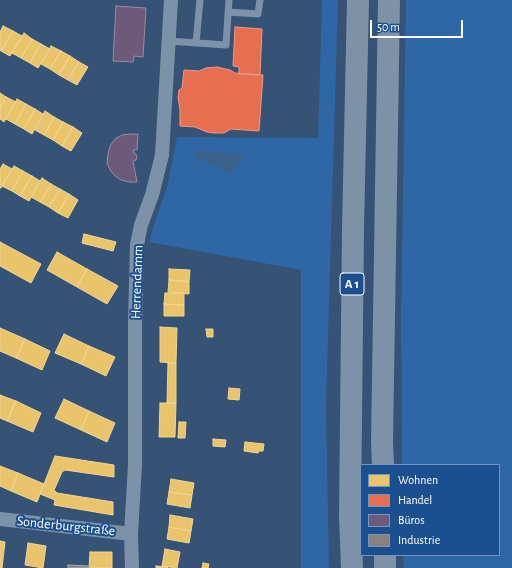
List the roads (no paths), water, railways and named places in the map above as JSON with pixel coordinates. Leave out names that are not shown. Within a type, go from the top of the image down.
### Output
[{"type":"highway","name":"A 1","points":[[352,568],[350,508],[353,228],[358,0]]},
{"type":"highway","name":"A 1","points":[[383,464],[382,434],[389,0]]},
{"type":"highway","points":[[384,556],[385,568]]},
{"type":"street","name":"Herrendamm","points":[[132,568],[131,534],[135,465],[135,324],[137,245],[141,225],[152,195],[162,155],[171,0]]},
{"type":"street","name":"Sonderburgstraße","points":[[0,519],[131,534]]},
{"type":"lane","points":[[196,42],[200,0]]},
{"type":"lane","points":[[169,41],[226,45],[229,0]]},
{"type":"lane","points":[[228,12],[258,14],[260,0]]}]
